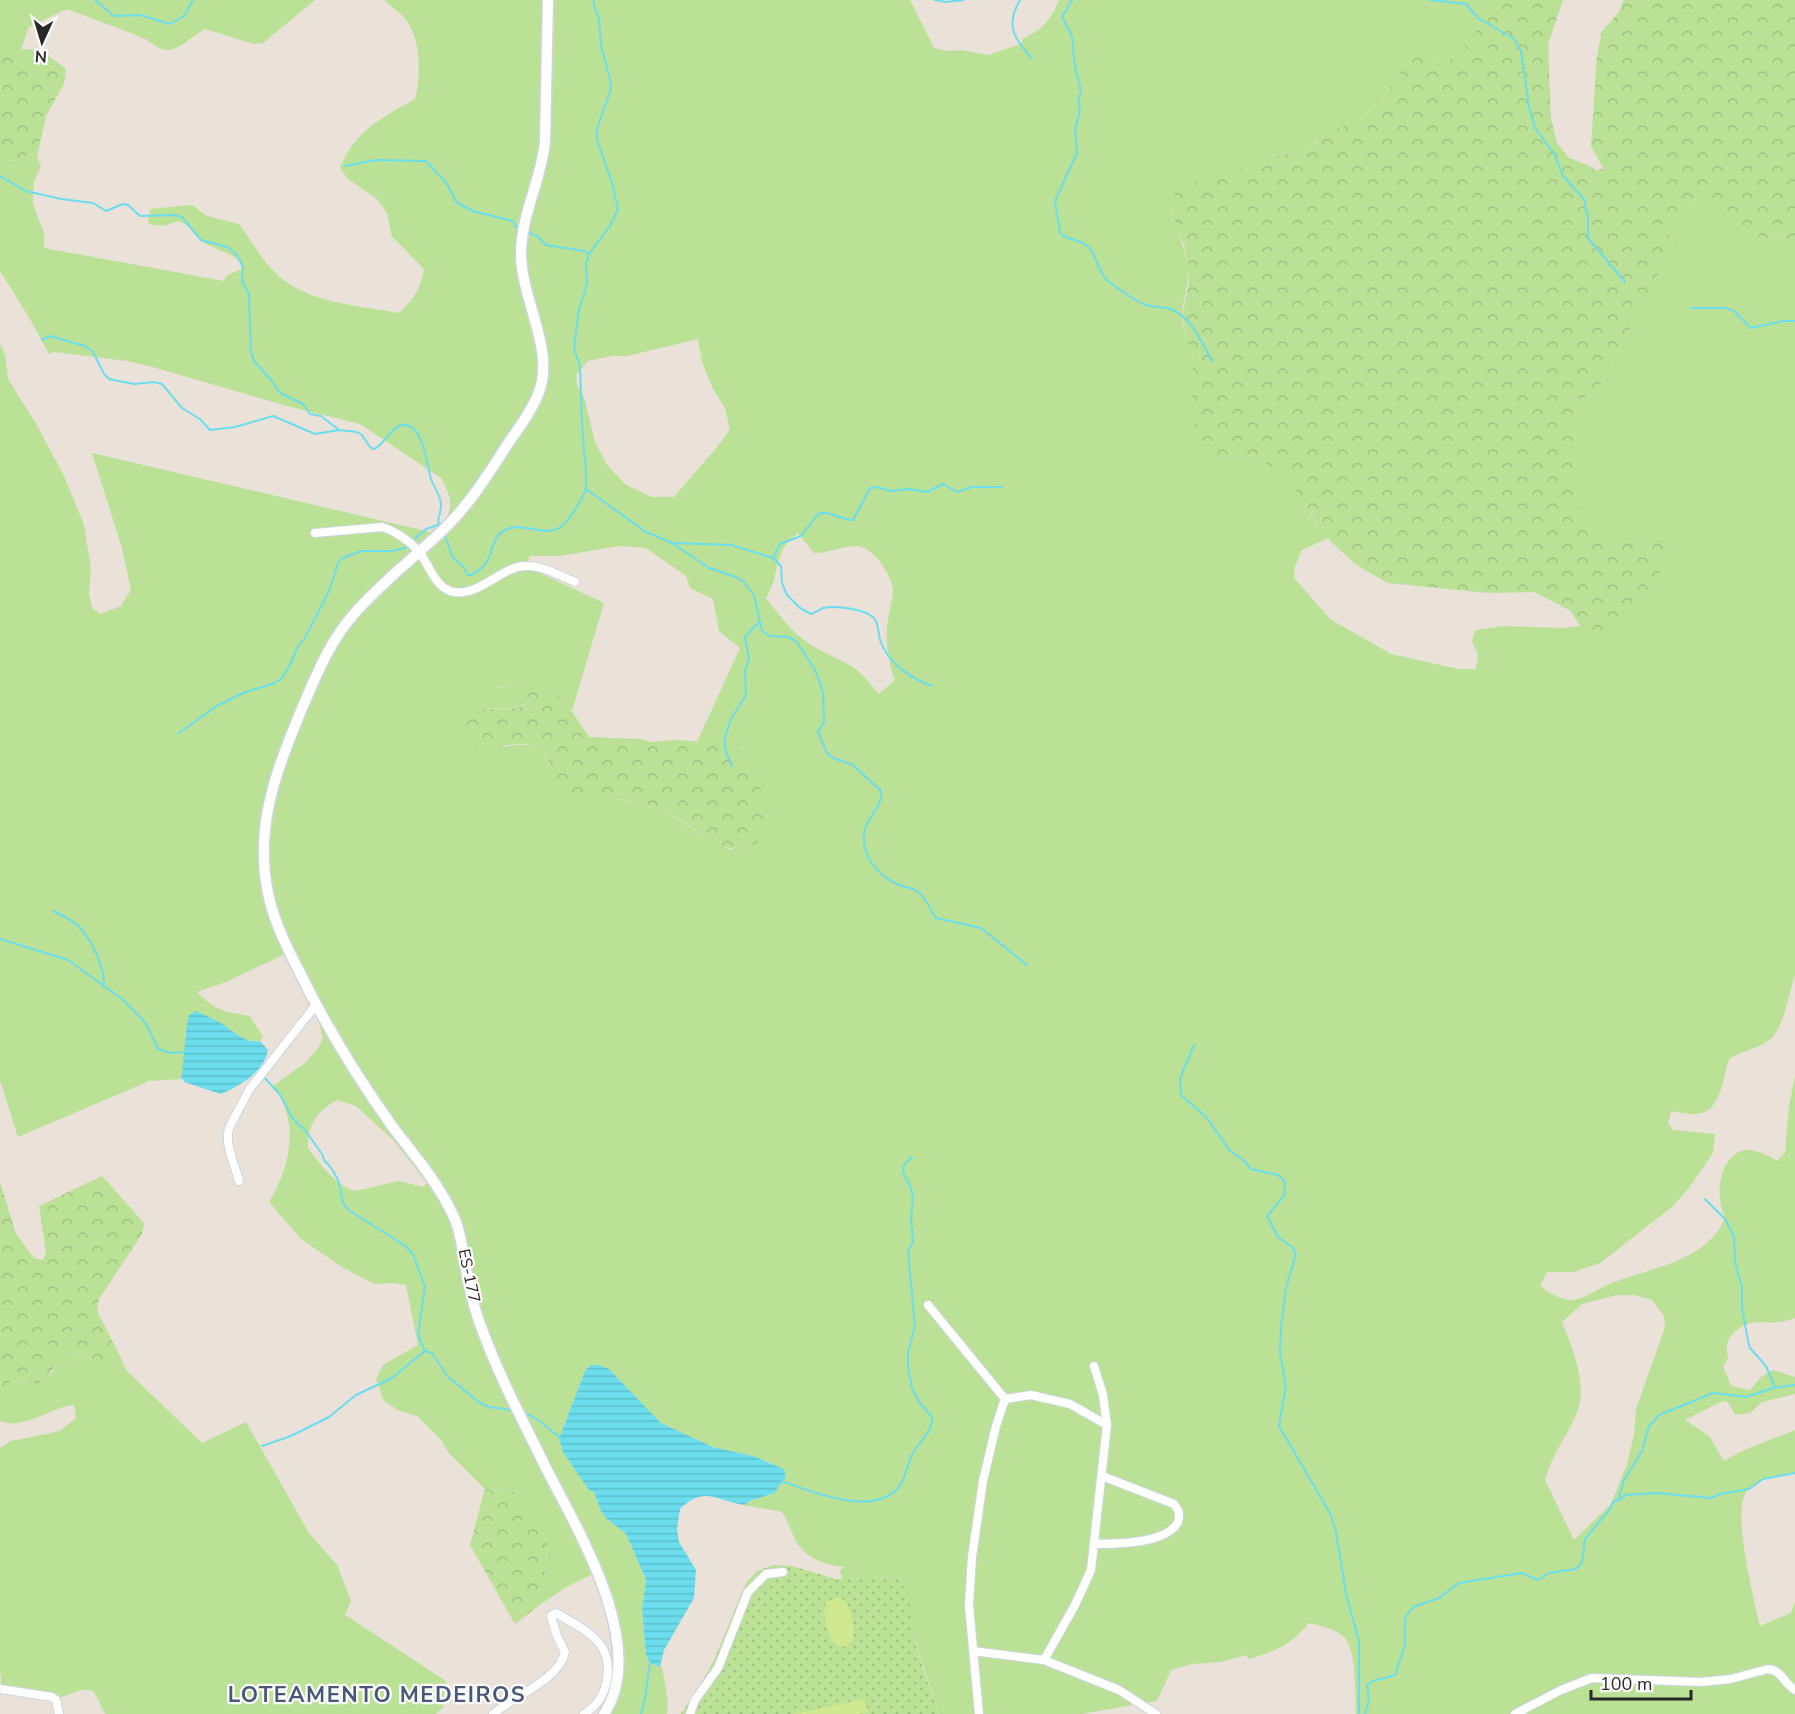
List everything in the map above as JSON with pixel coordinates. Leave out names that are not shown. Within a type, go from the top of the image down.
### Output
[{"type":"main road","name":"ES-177","points":[[548,0],[543,161],[526,217],[521,254],[542,353],[543,368],[540,390],[525,419],[475,494],[446,527],[353,615],[323,660],[283,754],[270,795],[263,858],[268,896],[280,933],[315,1006],[356,1075],[429,1175],[455,1218],[474,1304],[483,1332],[524,1424],[605,1588],[619,1666],[616,1690],[604,1714]]},
{"type":"street","points":[[315,533],[382,527],[401,536],[419,551],[439,584],[449,591],[469,591],[519,567],[528,566],[575,582]]},
{"type":"street","points":[[239,1181],[228,1142],[228,1130],[249,1090],[315,1006]]},
{"type":"street","points":[[928,1305],[1005,1399]]},
{"type":"street","points":[[1044,1660],[1075,1605],[1091,1570],[1107,1425],[1103,1395],[1094,1366]]},
{"type":"street","points":[[1005,1399],[1031,1395],[1070,1404],[1107,1425]]},
{"type":"street","points":[[979,1714],[969,1605],[972,1557],[983,1481],[1005,1399]]},
{"type":"street","points":[[1094,1544],[1130,1544],[1168,1533],[1178,1522],[1179,1512],[1174,1504],[1102,1476]]},
{"type":"street","points":[[690,1714],[695,1700],[718,1668],[748,1592],[766,1574],[783,1572]]},
{"type":"street","points":[[493,1714],[555,1671],[563,1661],[566,1652],[557,1636],[551,1616],[556,1613],[583,1628],[600,1644],[607,1659],[608,1678],[601,1698],[584,1714]]},
{"type":"street","points":[[973,1651],[1044,1660],[1119,1690],[1156,1714]]},
{"type":"street","points":[[1515,1714],[1561,1690],[1583,1681],[1603,1677],[1711,1681],[1774,1669],[1790,1688],[1795,1690]]},
{"type":"street","points":[[0,1689],[52,1696],[56,1700],[59,1714]]},
{"type":"green space","points":[[0,0],[315,0],[263,43],[254,44],[205,29],[170,50],[159,48],[145,39],[67,9],[29,27],[21,49],[0,59]]},
{"type":"green space","points":[[384,0],[910,0],[934,48],[988,55],[1021,44],[1023,39],[1045,24],[1059,0],[1498,0],[1463,51],[1442,65],[1425,55],[1408,61],[1385,95],[1360,120],[1316,141],[1310,148],[1276,156],[1228,174],[1171,208],[1188,266],[1182,316],[1183,327],[1194,360],[1193,398],[1224,458],[1254,455],[1281,473],[1295,486],[1317,525],[1328,538],[1302,550],[1295,566],[1294,578],[1330,619],[1391,654],[1458,669],[1476,669],[1478,655],[1472,641],[1475,630],[1504,626],[1563,628],[1580,626],[1583,636],[1664,538],[1621,542],[1604,534],[1588,522],[1577,507],[1574,400],[1596,395],[1674,244],[1668,233],[1694,200],[1710,207],[1757,236],[1795,239],[1795,975],[1778,1029],[1768,1041],[1729,1059],[1716,1102],[1703,1112],[1694,1114],[1671,1111],[1668,1123],[1673,1130],[1715,1134],[1713,1153],[1689,1188],[1672,1207],[1600,1263],[1574,1272],[1547,1272],[1540,1286],[1560,1298],[1579,1299],[1612,1283],[1676,1261],[1706,1244],[1717,1233],[1725,1218],[1720,1200],[1721,1181],[1723,1171],[1733,1156],[1741,1151],[1750,1150],[1765,1154],[1777,1161],[1785,1153],[1789,1107],[1795,1076],[1795,1318],[1777,1322],[1751,1323],[1740,1328],[1728,1341],[1728,1359],[1723,1366],[1731,1386],[1750,1390],[1762,1376],[1773,1370],[1795,1377],[1795,1394],[1762,1402],[1750,1413],[1735,1415],[1728,1402],[1723,1401],[1685,1420],[1709,1436],[1724,1461],[1795,1430],[1795,1474],[1767,1478],[1754,1484],[1745,1494],[1741,1520],[1753,1598],[1760,1626],[1791,1613],[1795,1602],[1795,1714],[1356,1714],[1355,1675],[1349,1645],[1338,1632],[1309,1623],[1289,1642],[1259,1656],[1249,1659],[1246,1655],[1220,1662],[1191,1664],[1171,1670],[1157,1701],[1081,1714],[939,1714],[918,1650],[908,1596],[898,1579],[895,1577],[842,1579],[840,1571],[844,1567],[824,1563],[806,1553],[797,1543],[782,1512],[744,1505],[774,1493],[771,1463],[753,1456],[713,1447],[661,1423],[609,1369],[585,1371],[559,1439],[563,1452],[589,1490],[594,1492],[601,1511],[607,1519],[626,1534],[646,1580],[642,1610],[646,1655],[656,1666],[662,1667],[668,1702],[667,1714],[600,1714],[610,1699],[613,1669],[610,1635],[593,1574],[568,1586],[541,1604],[548,1545],[545,1536],[506,1491],[485,1489],[449,1453],[441,1440],[417,1416],[398,1410],[384,1401],[376,1379],[383,1365],[418,1345],[406,1285],[374,1284],[342,1267],[301,1239],[269,1202],[283,1174],[289,1144],[287,1114],[273,1086],[305,1063],[319,1047],[323,1037],[317,1017],[287,953],[226,982],[197,992],[221,1010],[250,1016],[263,1037],[260,1041],[245,1039],[224,1025],[185,1033],[186,1052],[181,1079],[149,1080],[18,1137],[0,1080],[0,344],[5,355],[8,379],[38,427],[64,476],[84,525],[91,569],[89,593],[92,608],[100,614],[121,606],[131,590],[122,548],[92,453],[430,532],[447,517],[450,501],[441,478],[360,424],[127,361],[54,352],[49,354],[0,271],[0,163],[19,160],[29,154],[37,157],[41,166],[34,182],[33,204],[44,233],[44,248],[224,281],[226,276],[241,269],[242,263],[233,256],[203,242],[190,228],[178,221],[164,226],[149,224],[151,209],[192,205],[207,216],[239,224],[279,277],[299,289],[326,300],[399,313],[416,294],[424,269],[392,237],[387,213],[377,199],[348,179],[340,168],[353,144],[361,135],[380,119],[415,99],[419,69],[415,37],[406,20]],"holes":[[[698,339],[702,362],[713,389],[725,408],[730,429],[674,497],[652,497],[626,485],[607,465],[595,442],[576,375],[588,361],[611,356],[627,356]],[[798,533],[814,553],[852,546],[864,548],[873,554],[887,572],[893,589],[887,636],[895,680],[879,694],[853,668],[799,636],[766,598],[770,592],[783,549]],[[619,546],[646,548],[686,576],[690,588],[713,599],[719,631],[740,648],[697,742],[731,743],[760,790],[765,805],[761,822],[763,836],[731,850],[697,832],[666,811],[640,803],[615,799],[579,800],[565,794],[555,778],[543,748],[513,745],[483,753],[469,743],[488,708],[516,707],[531,700],[493,688],[522,684],[563,698],[572,711],[604,603],[525,566],[530,556],[559,556]],[[337,1100],[356,1106],[393,1140],[427,1183],[423,1187],[399,1181],[355,1191],[341,1184],[328,1173],[308,1148],[312,1125],[324,1109]],[[1617,1295],[1634,1295],[1652,1300],[1664,1316],[1665,1327],[1636,1409],[1634,1435],[1627,1464],[1611,1504],[1574,1540],[1545,1480],[1580,1402],[1580,1379],[1562,1322],[1582,1304]]]},
{"type":"green space","points":[[1498,0],[1563,0],[1548,44],[1551,119],[1557,143],[1569,158],[1590,166],[1596,171],[1603,168],[1591,146],[1597,55],[1602,31],[1619,12],[1624,0],[1795,0],[1795,239],[1761,237],[1749,233],[1710,207],[1694,200],[1668,233],[1674,244],[1596,395],[1574,400],[1578,507],[1588,522],[1604,534],[1621,542],[1664,538],[1666,546],[1662,568],[1639,611],[1623,624],[1590,637],[1583,637],[1580,626],[1571,611],[1534,592],[1488,593],[1388,583],[1356,565],[1323,534],[1288,479],[1254,455],[1224,458],[1197,446],[1191,390],[1194,358],[1186,337],[1182,316],[1189,283],[1188,265],[1184,243],[1177,231],[1171,208],[1175,191],[1276,156],[1310,148],[1326,133],[1360,120],[1385,95],[1408,61],[1416,55],[1425,55],[1442,65],[1463,50]]},
{"type":"green space","points":[[19,49],[41,50],[66,69],[64,84],[46,116],[37,157],[29,154],[19,160],[0,163],[0,59]]},
{"type":"green space","points":[[522,684],[547,688],[563,698],[589,737],[642,739],[650,742],[673,740],[731,743],[747,764],[762,792],[765,807],[762,824],[763,836],[753,845],[742,849],[731,848],[707,838],[673,815],[657,808],[614,799],[588,801],[576,799],[565,794],[561,789],[543,748],[526,744],[505,745],[491,753],[483,753],[469,743],[464,735],[462,719],[471,712],[481,709],[512,708],[526,704],[531,700],[491,689]]},
{"type":"green space","points":[[102,1176],[144,1223],[142,1234],[99,1299],[97,1311],[121,1358],[113,1362],[100,1363],[68,1351],[42,1383],[10,1382],[0,1388],[0,1182],[16,1234],[34,1258],[43,1260],[46,1252],[39,1206]]},
{"type":"green space","points":[[68,1351],[100,1363],[113,1362],[121,1358],[126,1370],[202,1443],[246,1422],[309,1533],[337,1565],[351,1601],[345,1615],[446,1681],[443,1707],[436,1714],[105,1714],[92,1690],[81,1690],[50,1701],[45,1696],[2,1690],[0,1669],[0,1448],[11,1441],[60,1431],[76,1418],[74,1405],[28,1421],[9,1423],[0,1421],[0,1388],[10,1381],[24,1383],[51,1375],[61,1355]]},
{"type":"green space","points":[[485,1489],[514,1492],[545,1536],[548,1545],[541,1604],[515,1624],[470,1545]]},
{"type":"green space","points":[[773,1565],[792,1566],[836,1579],[895,1577],[906,1592],[909,1601],[918,1652],[939,1714],[681,1714],[714,1660],[746,1583],[757,1571]]},
{"type":"green space","points":[[835,1598],[845,1601],[852,1620],[853,1641],[846,1646],[839,1646],[834,1642],[826,1626],[826,1602]]},
{"type":"green space","points":[[864,1699],[868,1712],[859,1714],[794,1714]]},
{"type":"water","points":[[196,1011],[219,1022],[244,1039],[260,1041],[268,1050],[266,1058],[257,1071],[244,1082],[221,1094],[181,1079],[189,1015]]},
{"type":"water","points":[[591,1365],[609,1369],[661,1423],[713,1447],[753,1456],[784,1469],[786,1477],[774,1493],[744,1505],[704,1496],[689,1502],[680,1509],[677,1529],[679,1542],[696,1570],[694,1598],[664,1650],[660,1667],[650,1663],[646,1655],[642,1610],[646,1580],[626,1534],[607,1519],[601,1511],[594,1492],[589,1490],[563,1452],[559,1439],[585,1371]]},
{"type":"waterway","points":[[95,0],[114,16],[140,15],[170,24],[184,16],[193,0]]},
{"type":"waterway","points":[[444,533],[453,558],[462,565],[468,575],[471,575],[486,564],[495,540],[505,530],[518,527],[546,531],[559,528],[574,511],[585,491],[580,367],[574,348],[579,309],[587,285],[586,264],[589,254],[610,226],[618,209],[597,139],[597,129],[611,83],[601,45],[599,19],[594,0]]},
{"type":"waterway","points":[[935,0],[946,2],[963,0]]},
{"type":"waterway","points":[[1020,0],[1015,9],[1012,24],[1016,37],[1031,58]]},
{"type":"waterway","points":[[1072,0],[1062,17],[1072,36],[1075,67],[1081,91],[1078,99],[1080,110],[1075,130],[1077,153],[1055,201],[1060,233],[1090,248],[1103,276],[1126,294],[1146,305],[1170,309],[1186,319],[1212,361]]},
{"type":"waterway","points":[[1430,0],[1466,4],[1478,18],[1514,39],[1521,51],[1529,107],[1535,128],[1555,155],[1563,176],[1584,199],[1588,217],[1588,238],[1625,282]]},
{"type":"waterway","points":[[345,166],[375,160],[426,161],[447,184],[457,203],[473,211],[513,221],[516,227],[521,229]]},
{"type":"waterway","points":[[0,176],[26,191],[93,203],[106,211],[123,204],[128,205],[140,216],[174,215],[182,217],[201,240],[228,247],[237,255],[243,267],[242,281],[249,295],[251,351],[254,361],[280,393],[303,404],[310,414],[321,416],[339,430]]},
{"type":"waterway","points":[[526,232],[537,236],[546,245],[584,251],[589,254]]},
{"type":"waterway","points":[[1691,308],[1725,308],[1734,311],[1751,328],[1783,321],[1795,321]]},
{"type":"waterway","points":[[42,340],[50,336],[85,346],[93,352],[109,379],[134,384],[154,382],[162,384],[182,408],[200,419],[210,430],[235,427],[273,416],[315,434],[339,430],[357,432],[374,449],[398,426],[409,426],[420,438],[431,479],[440,499],[441,509],[438,519],[441,528]]},
{"type":"waterway","points":[[773,558],[780,544],[801,536],[818,514],[828,513],[853,520],[870,488],[927,492],[943,484],[957,492],[972,487],[1002,487]]},
{"type":"waterway","points":[[586,489],[646,532],[672,543],[709,568],[743,581],[754,595],[762,631],[770,636],[788,637],[796,641],[814,668],[823,694],[824,722],[818,732],[827,753],[833,758],[853,765],[881,791],[880,802],[867,823],[864,834],[866,850],[873,865],[891,881],[920,894],[936,918],[981,928],[1027,965]]},
{"type":"waterway","points":[[179,733],[215,707],[243,693],[275,683],[282,678],[330,589],[341,559],[361,551],[392,551],[405,548],[426,529],[438,525]]},
{"type":"waterway","points":[[675,543],[731,545],[773,558],[781,566],[782,583],[787,595],[800,608],[811,614],[823,608],[850,608],[870,615],[877,623],[880,640],[894,663],[916,679],[932,686]]},
{"type":"waterway","points":[[732,766],[725,750],[725,737],[731,719],[746,695],[745,671],[749,659],[745,637],[759,622]]},
{"type":"waterway","points":[[53,911],[72,921],[88,938],[100,963],[104,987]]},
{"type":"waterway","points":[[0,939],[68,960],[122,999],[146,1024],[158,1049],[170,1053],[187,1052]]},
{"type":"waterway","points":[[1194,1045],[1180,1078],[1181,1095],[1207,1118],[1230,1151],[1251,1169],[1278,1175],[1285,1182],[1284,1196],[1267,1216],[1278,1237],[1292,1247],[1296,1254],[1286,1288],[1281,1328],[1280,1354],[1286,1386],[1279,1426],[1331,1515],[1336,1532],[1346,1594],[1359,1641],[1359,1714]]},
{"type":"waterway","points":[[264,1077],[281,1096],[292,1118],[305,1130],[332,1169],[347,1209],[404,1245],[413,1254],[425,1287],[418,1335],[425,1351],[432,1353],[448,1377],[480,1403],[489,1407],[512,1410]]},
{"type":"waterway","points":[[781,1481],[840,1499],[871,1501],[885,1497],[900,1486],[913,1453],[930,1427],[932,1417],[919,1402],[912,1388],[908,1367],[908,1352],[915,1326],[908,1251],[913,1242],[911,1218],[913,1198],[903,1172],[904,1165],[912,1157]]},
{"type":"waterway","points":[[1705,1199],[1725,1219],[1734,1236],[1735,1261],[1742,1288],[1742,1307],[1748,1341],[1750,1348],[1766,1366],[1775,1388]]},
{"type":"waterway","points":[[262,1446],[291,1436],[329,1417],[356,1395],[392,1378],[425,1351]]},
{"type":"waterway","points":[[1618,1500],[1624,1480],[1642,1451],[1649,1426],[1659,1415],[1713,1393],[1746,1397],[1773,1388],[1795,1385]]},
{"type":"waterway","points":[[524,1413],[561,1438]]},
{"type":"waterway","points":[[1365,1714],[1369,1699],[1367,1685],[1395,1675],[1405,1645],[1405,1618],[1413,1607],[1439,1598],[1459,1583],[1522,1573],[1538,1580],[1549,1573],[1576,1569],[1582,1563],[1585,1539],[1610,1509],[1613,1502],[1625,1495],[1656,1493],[1711,1498],[1720,1494],[1749,1489],[1763,1479],[1795,1473]]},
{"type":"waterway","points":[[641,1714],[650,1662]]},
{"type":"district","name":"LOTEAMENTO MEDEIROS","points":[[377,1695]]}]
